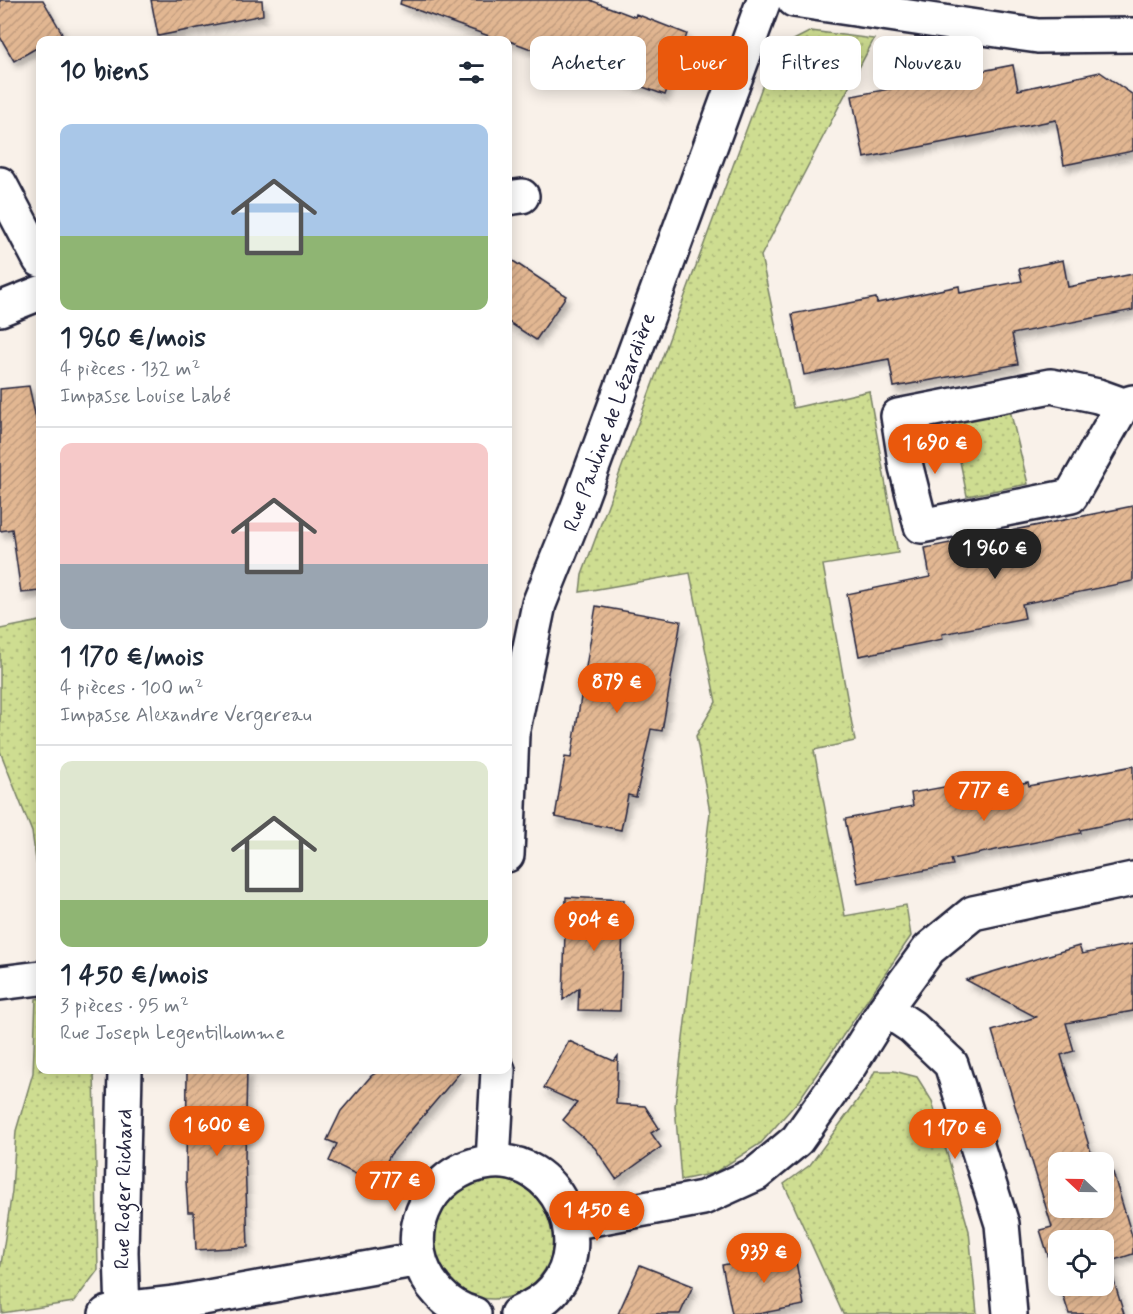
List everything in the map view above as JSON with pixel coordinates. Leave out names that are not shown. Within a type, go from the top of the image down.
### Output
[{"type":"street","name":"Rue Pauline de Lézardière","points":[[512,734],[539,604],[576,512],[764,0]]},
{"type":"street","points":[[794,0],[1038,36],[1133,35]]},
{"type":"street","points":[[0,184],[36,252]]},
{"type":"street","points":[[0,309],[36,295]]},
{"type":"street","points":[[1051,386],[1128,403],[1071,496],[921,526],[906,467],[898,417],[1051,386]]},
{"type":"street","points":[[570,1223],[703,1198],[756,1174],[796,1140],[929,949],[973,914],[1133,879]]},
{"type":"street","points":[[0,983],[36,978]]},
{"type":"street","points":[[885,1010],[912,1027],[951,1064],[1002,1224],[1010,1314]]},
{"type":"street","name":"Rue Roger Richard","points":[[117,1312],[121,1252],[125,1074]]},
{"type":"street","points":[[493,1162],[498,1074]]},
{"type":"street","points":[[474,1314],[446,1300],[429,1282],[419,1259],[417,1236],[422,1213],[433,1192],[450,1176],[471,1166],[493,1162],[520,1166],[543,1179],[560,1198],[570,1223],[572,1246],[566,1269],[554,1289],[537,1305],[517,1314]]},
{"type":"street","points":[[117,1312],[419,1259]]},
{"type":"green space","points":[[811,31],[850,36],[801,36]]},
{"type":"green space","points":[[861,37],[873,39],[861,64]]},
{"type":"green space","points":[[761,90],[847,90],[761,256],[793,408],[869,391],[898,553],[823,565],[855,741],[814,750],[845,916],[906,905],[911,936],[799,1100],[761,1143],[714,1173],[681,1180],[675,1106],[710,812],[696,736],[716,702],[690,573],[580,592],[582,575]]},
{"type":"green space","points":[[1010,410],[1028,484],[967,496],[952,421]]},
{"type":"green space","points":[[36,622],[36,860],[32,832],[0,751],[0,629]]},
{"type":"green space","points":[[36,999],[36,1074],[94,1074],[98,1270],[74,1302],[2,1313],[0,1271],[12,1191],[16,1131],[33,1073]]},
{"type":"green space","points":[[875,1071],[894,1071],[917,1077],[932,1101],[969,1231],[977,1314],[843,1314],[784,1184],[810,1165],[865,1090]]},
{"type":"green space","points":[[493,1179],[516,1184],[535,1197],[548,1216],[553,1239],[548,1262],[535,1281],[516,1294],[493,1299],[470,1294],[451,1281],[438,1262],[433,1239],[438,1216],[451,1197],[470,1184]]},
{"type":"building","points":[[0,0],[43,0],[62,33],[56,36],[36,36],[36,48],[14,61],[0,37]]},
{"type":"building","points":[[151,0],[262,0],[263,15],[158,36]]},
{"type":"building","points":[[401,0],[590,0],[635,17],[636,14],[687,34],[686,36],[658,36],[658,90],[667,90],[665,95],[646,88],[646,36],[530,36],[530,49],[512,42],[512,36],[489,36],[400,4]]},
{"type":"building","points":[[1013,65],[1018,90],[1100,72],[1133,95],[1133,151],[1064,165],[1056,120],[864,158],[852,96],[883,90],[983,90],[983,71]]},
{"type":"building","points":[[512,260],[566,296],[536,340],[512,324]]},
{"type":"building","points":[[1063,260],[1068,287],[1133,274],[1133,310],[1012,334],[1018,364],[894,387],[889,359],[804,375],[792,314],[876,298],[877,303],[959,286],[960,293],[1022,281],[1019,269]]},
{"type":"building","points":[[29,386],[36,418],[36,591],[21,593],[12,529],[0,531],[0,389]]},
{"type":"building","points":[[1133,506],[1133,581],[1022,604],[1025,618],[942,634],[943,639],[859,656],[847,594],[930,577],[925,548]]},
{"type":"building","points":[[596,606],[681,621],[662,731],[651,729],[636,797],[628,795],[621,830],[555,817],[565,757],[571,758]]},
{"type":"building","points":[[1133,766],[1133,819],[1080,830],[1081,833],[951,859],[953,865],[858,883],[845,819],[913,806],[911,793],[960,784],[963,795],[1028,782],[1029,786]]},
{"type":"building","points":[[566,897],[624,900],[620,1011],[578,1010],[579,988],[563,1000]]},
{"type":"building","points":[[1133,944],[1133,1011],[1066,1023],[1074,1051],[1061,1055],[1091,1152],[1048,1152],[1048,1214],[992,1031],[1036,1017],[966,980],[1079,946],[1082,954]]},
{"type":"building","points":[[569,1041],[614,1061],[618,1056],[616,1104],[645,1106],[659,1128],[651,1133],[661,1147],[616,1179],[595,1148],[563,1120],[577,1103],[544,1088]]},
{"type":"building","points":[[187,1074],[247,1074],[245,1158],[248,1247],[196,1250],[194,1212],[188,1212]]},
{"type":"building","points":[[374,1074],[459,1074],[390,1155],[376,1184],[329,1161],[337,1144],[327,1140],[341,1111]]},
{"type":"building","points":[[1114,1176],[1133,1239],[1133,1254],[1114,1260],[1114,1230],[1048,1230],[1048,1255],[1040,1230],[1052,1227],[1049,1218],[1114,1218]]},
{"type":"building","points":[[794,1251],[804,1305],[758,1314],[732,1314],[722,1265]]},
{"type":"building","points":[[640,1265],[693,1286],[680,1314],[618,1314]]},
{"type":"building","points":[[1114,1282],[1124,1314],[1069,1314],[1063,1296],[1114,1296]]}]
